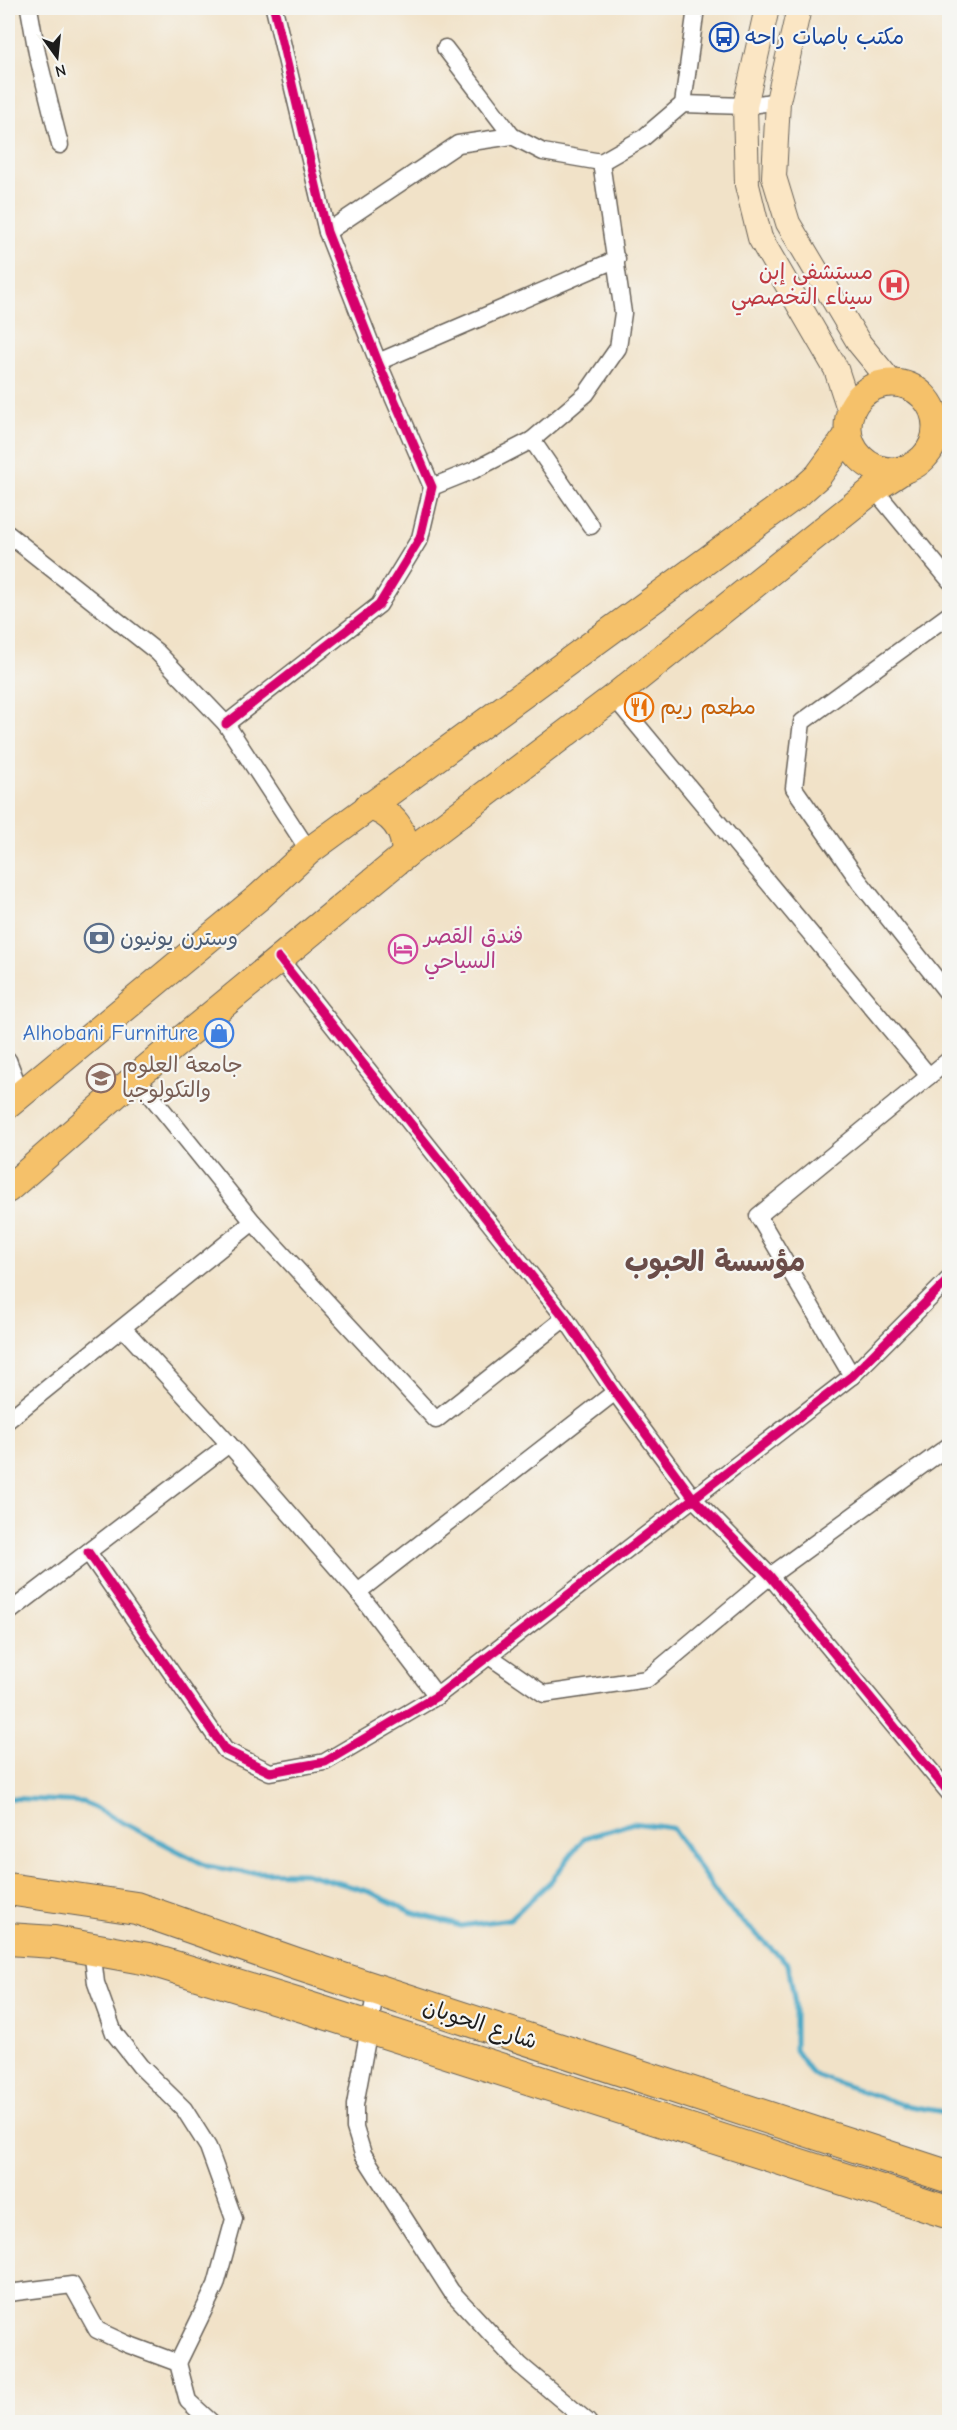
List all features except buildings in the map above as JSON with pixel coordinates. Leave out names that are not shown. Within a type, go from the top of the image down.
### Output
[{"type":"highway","name":"شارع الحوبان","points":[[8,1889],[136,1908],[376,1990],[950,2177]]},
{"type":"highway","name":"شارع الحوبان","points":[[8,1939],[54,1942],[148,1959],[370,2027],[950,2213]]},
{"type":"main road","points":[[767,8],[745,106],[747,185],[760,238],[836,369],[853,449],[863,461],[876,468],[890,471],[905,470]]},
{"type":"main road","points":[[799,8],[778,101],[774,177],[788,223],[859,343],[891,382]]},
{"type":"main road","points":[[8,1189],[136,1077],[405,855],[614,698],[874,489],[923,458],[934,441],[937,427],[935,413],[928,400],[918,390],[905,384],[891,382],[866,391],[856,400],[849,424],[818,476],[799,493],[309,851],[259,897],[14,1099]]},
{"type":"main road","points":[[368,806],[384,812],[397,823],[404,838],[405,855]]},
{"type":"street","points":[[29,8],[37,53],[60,145]]},
{"type":"street","points":[[226,724],[379,605],[420,538],[432,486],[378,362],[327,232],[274,8]]},
{"type":"street","points":[[445,48],[512,136],[543,152],[601,162],[643,138],[683,104],[696,8]]},
{"type":"street","points":[[683,104],[745,106],[778,101]]},
{"type":"street","points":[[327,232],[458,144],[512,136]]},
{"type":"street","points":[[432,486],[474,470],[532,440],[586,394],[618,348],[623,313],[617,259],[601,162]]},
{"type":"street","points":[[378,362],[617,259]]},
{"type":"street","points":[[532,440],[591,526]]},
{"type":"street","points":[[874,489],[950,581]]},
{"type":"street","points":[[8,534],[157,652],[226,724],[309,851]]},
{"type":"street","points":[[950,614],[802,722],[794,788],[859,881],[950,996]]},
{"type":"street","points":[[614,698],[929,1076]]},
{"type":"street","points":[[279,958],[565,1318],[615,1392],[693,1498],[770,1576],[950,1794]]},
{"type":"street","points":[[852,1376],[758,1216],[950,1059]]},
{"type":"street","points":[[8,1060],[14,1099]]},
{"type":"street","points":[[136,1077],[253,1221],[436,1420],[565,1318]]},
{"type":"street","points":[[8,1420],[253,1221]]},
{"type":"street","points":[[88,1552],[225,1750],[270,1772],[325,1762],[437,1696],[852,1376],[950,1278]]},
{"type":"street","points":[[123,1328],[229,1444],[358,1592],[437,1696]]},
{"type":"street","points":[[358,1592],[615,1392]]},
{"type":"street","points":[[8,1612],[229,1444]]},
{"type":"street","points":[[489,1656],[544,1694],[647,1679],[770,1576],[950,1445]]},
{"type":"street","points":[[92,1949],[96,1983],[114,2033],[140,2066],[184,2109],[208,2147],[234,2219],[216,2285],[178,2363],[188,2401],[211,2422]]},
{"type":"street","points":[[376,1990],[355,2115],[358,2141],[363,2154],[451,2291],[520,2365],[588,2422]]},
{"type":"street","points":[[8,2293],[72,2285],[97,2330],[178,2363]]},
{"type":"waterway","points":[[8,1798],[83,1802],[207,1866],[243,1872],[305,1873],[370,1892],[411,1912],[461,1926],[510,1919],[551,1881],[584,1838],[633,1823],[672,1828],[724,1904],[788,1964],[795,2004],[795,2050],[812,2074],[903,2105],[950,2113]]},
{"type":"cycle path","points":[[226,724],[379,605],[420,538],[432,487],[378,362],[327,232],[274,8]]},
{"type":"cycle path","points":[[279,958],[565,1318],[615,1392],[693,1498],[770,1576],[950,1794]]},
{"type":"cycle path","points":[[88,1552],[225,1750],[270,1772],[325,1762],[437,1696],[852,1376],[950,1278]]},
{"type":"place","name":"مكتب باصات راحه","points":[[724,37]]},
{"type":"place","name":"مستشفى إبن سيناء التخصصي","points":[[894,285]]},
{"type":"place","name":"مطعم ريم","points":[[639,707]]},
{"type":"place","name":"وسترن يونيون","points":[[99,938]]},
{"type":"place","name":"فندق القصر السياحي","points":[[403,949]]},
{"type":"place","name":"Alhobani Furniture","points":[[219,1033]]},
{"type":"place","name":"جامعة العلوم والتكولوجيا","points":[[101,1078]]},
{"type":"district","name":"مؤسسة الحبوب","points":[[715,1262]]}]
